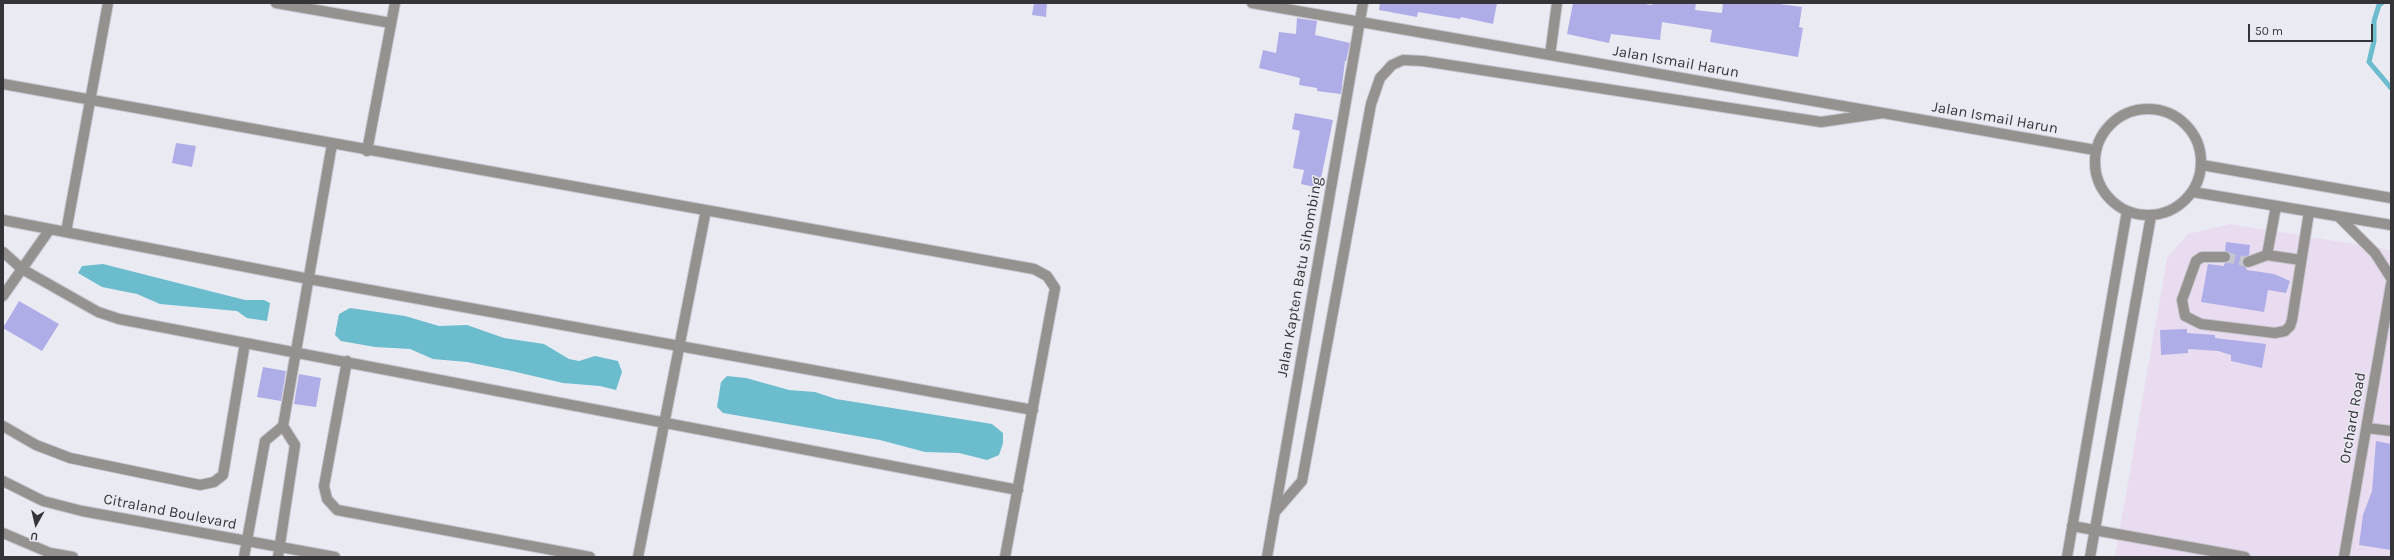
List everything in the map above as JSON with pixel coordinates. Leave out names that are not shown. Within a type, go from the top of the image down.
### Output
[{"type":"street","points":[[66,232],[108,3]]},
{"type":"street","points":[[276,3],[391,23]]},
{"type":"street","points":[[367,151],[395,3]]},
{"type":"street","name":"Jalan Ismail Harun","points":[[1252,3],[2095,150]]},
{"type":"street","name":"Jalan Kapten Batu Sihombing","points":[[1267,557],[1363,3]]},
{"type":"street","points":[[1550,55],[1557,3]]},
{"type":"street","points":[[1274,512],[1302,481],[1371,104],[1380,78],[1392,65],[1403,60],[1423,61],[1821,122],[1883,113]]},
{"type":"street","points":[[3,84],[367,151],[1034,269],[1047,276],[1055,288],[1005,557]]},
{"type":"street","points":[[2144,108],[2166,111],[2186,123],[2198,142],[2202,165],[2199,179],[2193,192],[2182,204],[2167,212],[2151,216],[2127,211],[2111,201],[2100,186],[2095,169],[2095,150],[2105,130],[2122,115],[2144,108]]},
{"type":"street","points":[[244,557],[265,440],[283,426],[332,144]]},
{"type":"street","points":[[2202,165],[2390,201]]},
{"type":"street","points":[[2193,192],[2391,225]]},
{"type":"street","points":[[2267,256],[2276,206]]},
{"type":"street","points":[[638,557],[706,210]]},
{"type":"street","points":[[2067,557],[2127,211]]},
{"type":"street","points":[[2225,257],[2202,257],[2196,261],[2182,300],[2185,316],[2201,324],[2275,333],[2286,331],[2290,326],[2309,212]]},
{"type":"street","points":[[2090,557],[2151,216]]},
{"type":"street","points":[[2339,216],[2376,253],[2391,278]]},
{"type":"street","points":[[3,220],[309,279],[1032,410]]},
{"type":"street","points":[[3,296],[50,229]]},
{"type":"street","points":[[3,252],[22,269],[98,312],[119,320],[347,361],[1018,490]]},
{"type":"street","points":[[2248,262],[2267,256],[2301,260]]},
{"type":"street","name":"Orchard Road","points":[[2344,557],[2391,284]]},
{"type":"street","points":[[3,426],[36,445],[70,458],[200,485],[214,482],[224,475],[245,342]]},
{"type":"street","points":[[347,361],[324,486],[327,499],[337,510],[590,557]]},
{"type":"street","points":[[278,552],[295,445],[283,426]]},
{"type":"street","points":[[2367,428],[2391,431]]},
{"type":"street","name":"Citraland Boulevard","points":[[3,481],[43,501],[82,511],[247,542],[278,552],[335,557]]},
{"type":"street","points":[[2072,526],[2245,557]]},
{"type":"street","points":[[3,533],[50,553],[73,557]]},
{"type":"shaded area","points":[[2230,224],[2391,250],[2391,557],[2115,557],[2167,258],[2188,234]]},
{"type":"water","points":[[103,264],[245,300],[264,300],[270,303],[267,321],[247,318],[237,311],[160,304],[137,294],[102,287],[78,273],[82,266]]},
{"type":"water","points":[[350,308],[405,316],[439,326],[467,325],[504,338],[544,344],[569,359],[579,361],[595,356],[618,361],[622,372],[616,390],[600,386],[563,383],[467,362],[433,359],[410,349],[375,347],[341,341],[335,335],[339,314]]},
{"type":"water","points":[[727,376],[746,378],[789,390],[815,392],[836,399],[992,424],[1003,433],[1003,443],[999,455],[987,460],[959,453],[925,452],[880,440],[723,413],[717,407],[721,382]]},
{"type":"building","points":[[1034,3],[1047,3],[1046,17],[1032,15]]},
{"type":"building","points":[[1380,3],[1497,3],[1493,24],[1461,17],[1460,19],[1418,12],[1417,17],[1379,10]]},
{"type":"building","points":[[1573,3],[1638,3],[1652,5],[1652,3],[1696,3],[1695,10],[1722,13],[1723,3],[1772,3],[1802,7],[1799,27],[1803,28],[1798,57],[1710,42],[1712,30],[1662,22],[1660,40],[1611,34],[1609,43],[1567,34]]},
{"type":"building","points":[[1297,18],[1317,21],[1315,35],[1350,43],[1345,61],[1341,94],[1317,91],[1317,88],[1299,85],[1300,78],[1259,68],[1263,50],[1276,53],[1279,32],[1296,34]]},
{"type":"building","points":[[1295,113],[1333,120],[1319,188],[1301,184],[1304,170],[1293,168],[1300,131],[1292,129]]},
{"type":"building","points":[[176,143],[196,146],[192,167],[172,163]]},
{"type":"building","points":[[2226,242],[2250,245],[2249,255],[2242,261],[2247,270],[2274,274],[2290,281],[2286,293],[2268,290],[2264,312],[2201,302],[2208,264],[2224,266],[2224,264],[2231,260],[2231,254],[2225,251]]},
{"type":"building","points":[[19,301],[59,324],[42,351],[3,328]]},
{"type":"building","points":[[2187,329],[2187,333],[2215,335],[2215,338],[2266,344],[2262,368],[2231,361],[2231,355],[2218,351],[2188,349],[2188,353],[2161,355],[2160,330]]},
{"type":"building","points":[[263,367],[286,371],[281,401],[257,397]]},
{"type":"building","points":[[299,374],[321,378],[316,407],[294,404]]},
{"type":"building","points":[[2376,441],[2391,444],[2391,550],[2359,545],[2363,515],[2372,491]]},
{"type":"waterway","points":[[2382,3],[2379,5],[2374,21],[2374,41],[2369,62],[2391,88]]},
{"type":"tunnel","points":[[2225,257],[2248,262]]}]
